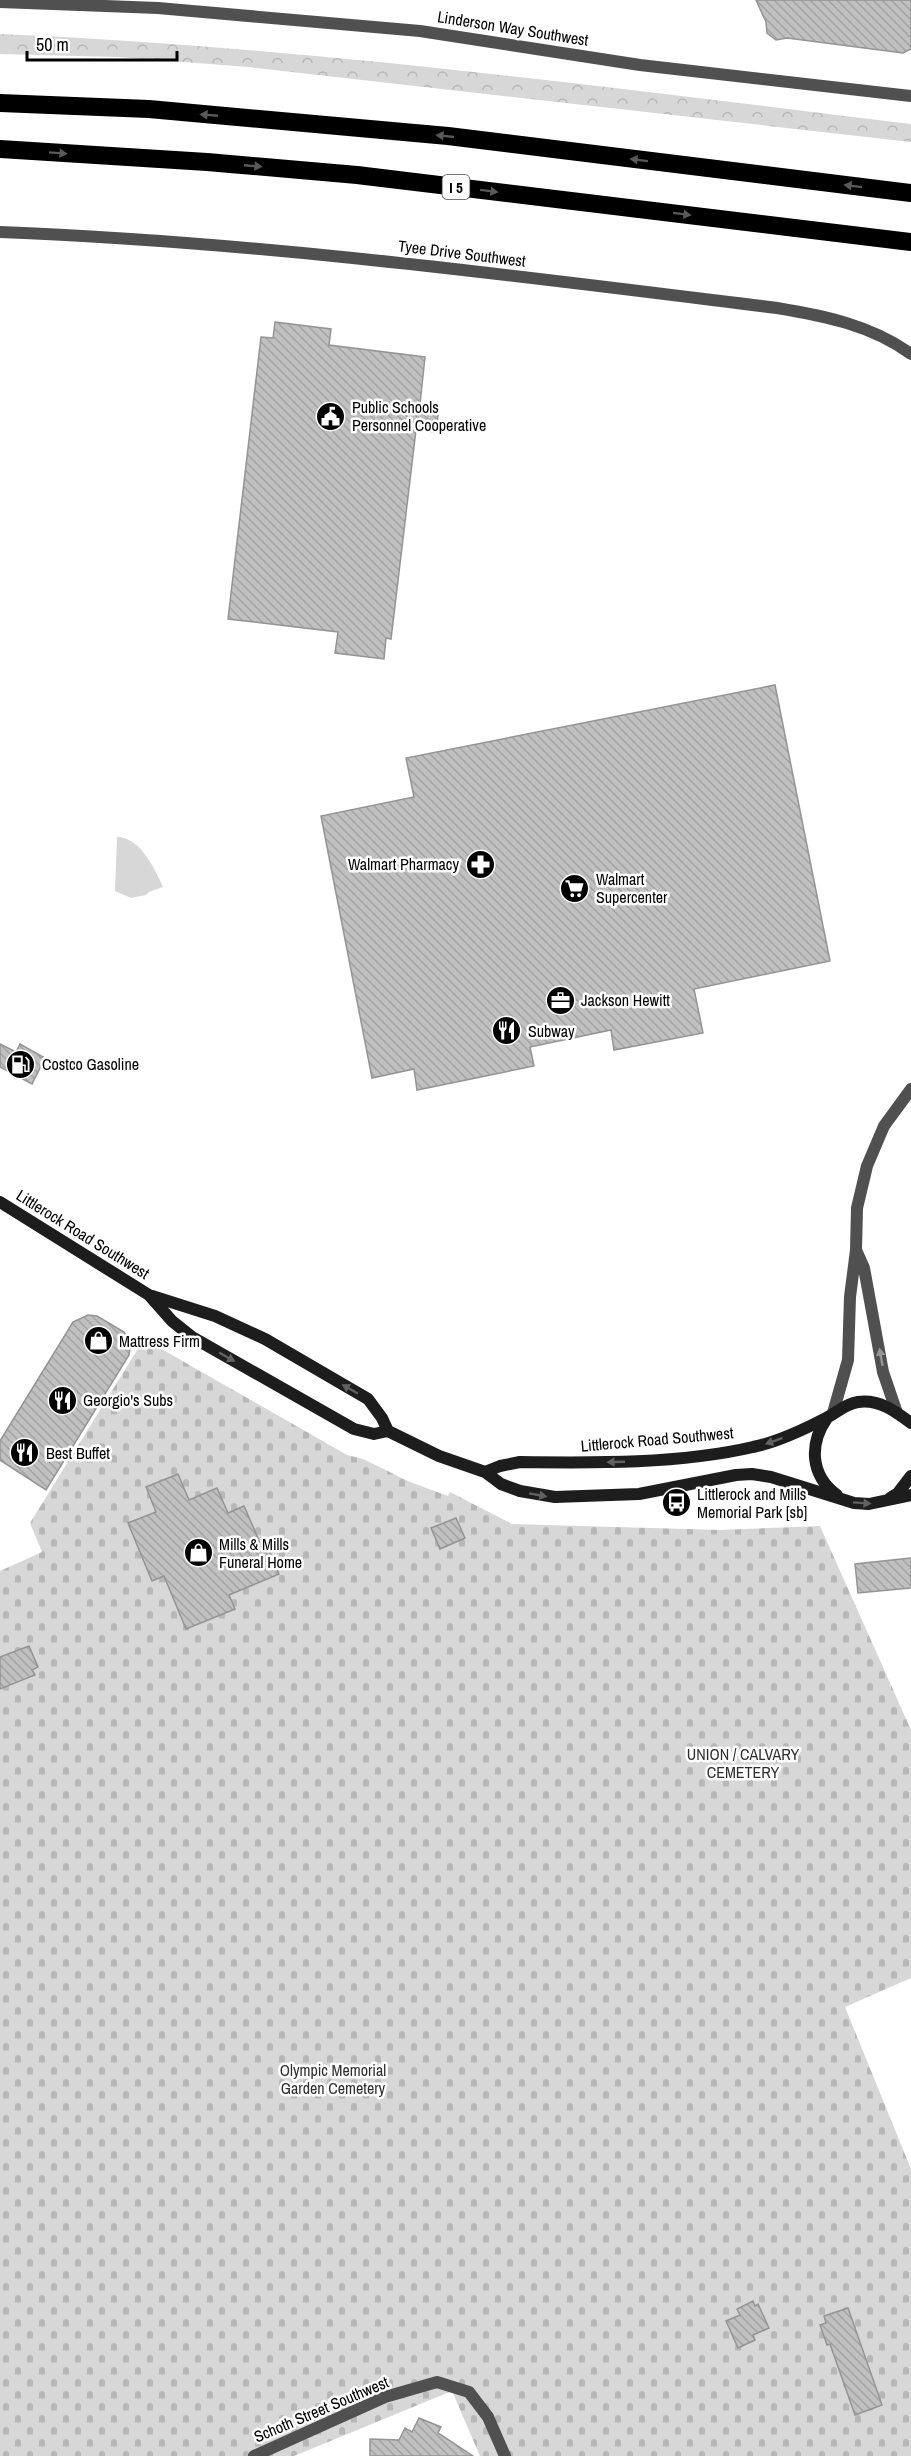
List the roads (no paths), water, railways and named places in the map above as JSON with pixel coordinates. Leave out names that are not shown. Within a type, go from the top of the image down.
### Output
[{"type":"highway","points":[[0,103],[149,110],[448,136],[911,193]]},
{"type":"highway","name":"I 5","points":[[0,149],[207,162],[357,175],[911,242]]},
{"type":"main road","name":"Littlerock Road Southwest","points":[[0,1202],[149,1295],[215,1316],[265,1339],[368,1399],[382,1418],[388,1431]]},
{"type":"main road","name":"Littlerock Road Southwest","points":[[149,1295],[172,1321],[192,1337],[354,1429],[374,1434],[388,1431],[439,1456],[485,1472],[501,1484],[520,1491],[555,1497],[639,1494],[736,1475],[752,1474],[771,1477],[854,1503],[869,1504],[911,1495]]},
{"type":"main road","name":"Littlerock Road Southwest","points":[[485,1472],[520,1462],[614,1462],[723,1452],[776,1441],[831,1415],[841,1407],[857,1402],[873,1402],[889,1407],[903,1417]]},
{"type":"main road","points":[[831,1415],[819,1430],[814,1445],[814,1461],[819,1476],[840,1498]]},
{"type":"main road","points":[[903,1417],[911,1429]]},
{"type":"main road","points":[[884,1501],[898,1493],[911,1476]]},
{"type":"street","name":"Linderson Way Southwest","points":[[0,2],[170,9],[409,30],[640,65],[911,96]]},
{"type":"street","name":"Tyee Drive Southwest","points":[[0,231],[188,242],[341,255],[777,308],[832,317],[870,330],[911,354]]},
{"type":"street","points":[[831,1415],[848,1360],[857,1208],[867,1166],[884,1126],[911,1089]]},
{"type":"street","points":[[856,1250],[864,1268],[883,1372],[903,1417]]},
{"type":"street","name":"Schoth Street Southwest","points":[[254,2456],[385,2397],[437,2382],[469,2392],[488,2417],[505,2456]]},
{"type":"place","name":"Public Schools Personnel Cooperative","points":[[331,416]]},
{"type":"place","name":"Walmart Pharmacy","points":[[480,864]]},
{"type":"place","name":"Walmart Supercenter","points":[[575,888]]},
{"type":"place","name":"Jackson Hewitt","points":[[560,1000]]},
{"type":"place","name":"Subway","points":[[507,1031]]},
{"type":"place","name":"Costco Gasoline","points":[[21,1064]]},
{"type":"place","name":"Mattress Firm","points":[[98,1341]]},
{"type":"place","name":"Georgio's Subs","points":[[62,1400]]},
{"type":"place","name":"Best Buffet","points":[[25,1453]]},
{"type":"place","name":"Littlerock and Mills Memorial Park [sb]","points":[[676,1503]]},
{"type":"place","name":"Mills & Mills Funeral Home","points":[[198,1553]]},
{"type":"park label","name":"UNION / CALVARY CEMETERY","points":[[743,1763]]},
{"type":"park label","name":"Olympic Memorial Garden Cemetery","points":[[333,2079]]}]
